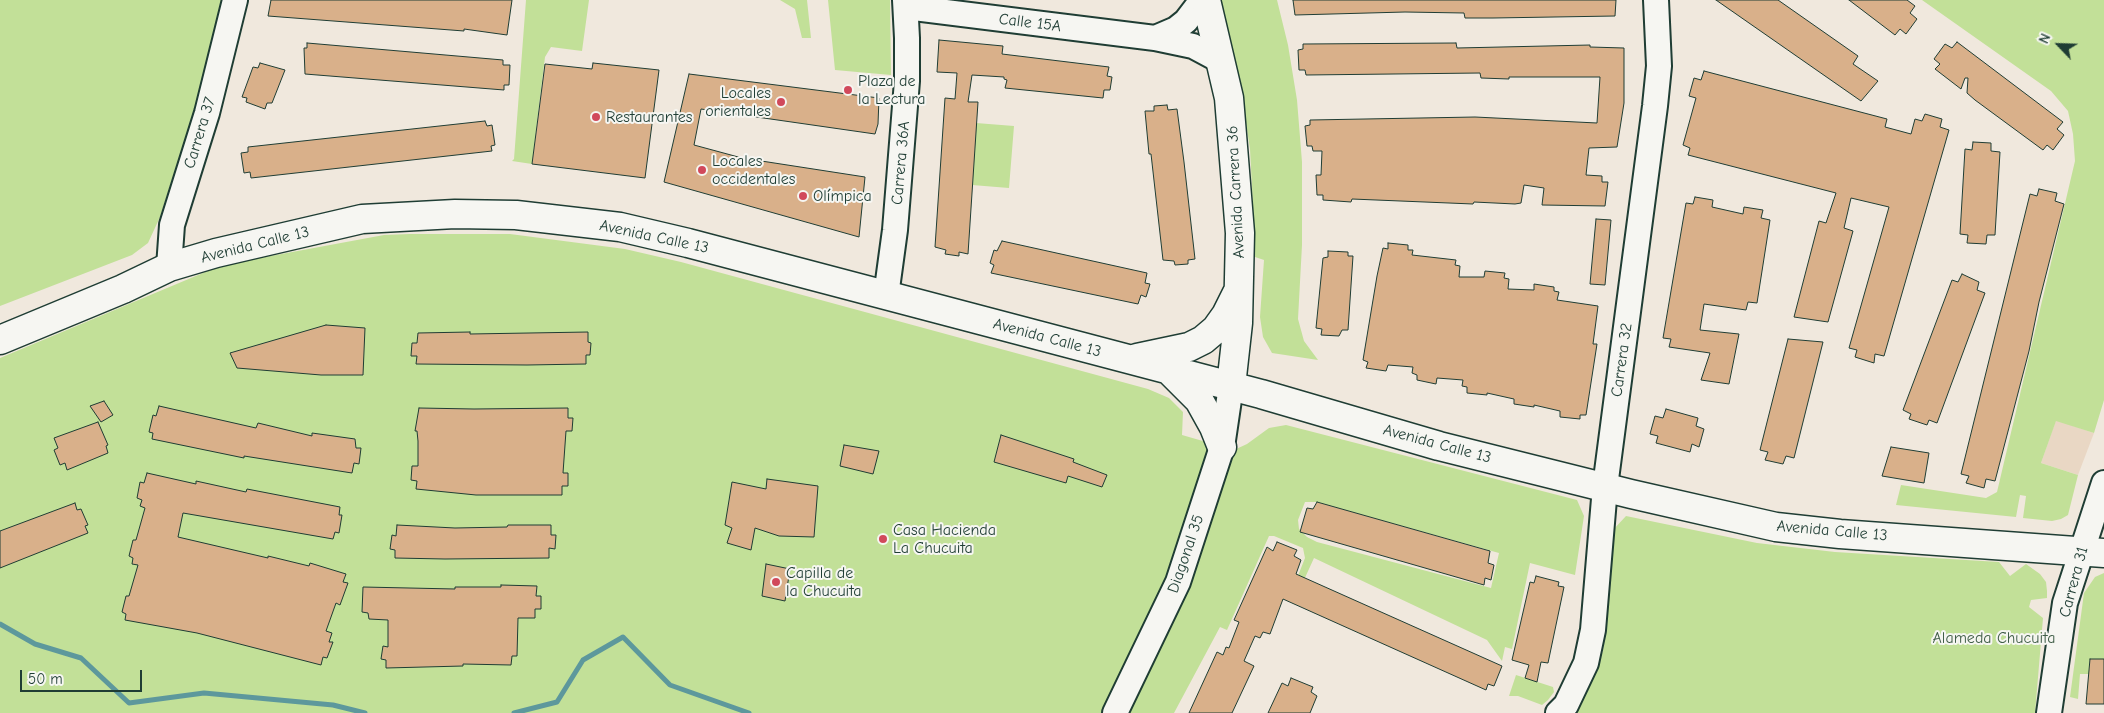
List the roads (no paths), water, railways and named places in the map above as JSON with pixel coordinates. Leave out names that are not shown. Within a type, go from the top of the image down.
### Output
[{"type":"main road","name":"Avenida Carrera 36","points":[[1204,0],[1229,98],[1235,149],[1240,233],[1240,287],[1236,349],[1231,386]]},
{"type":"main road","name":"Avenida Calle 13","points":[[0,340],[123,289],[169,267],[216,253],[362,219],[455,214],[516,215],[620,227],[648,233],[1167,368],[1439,446],[1776,527],[1840,534],[2093,552]]},
{"type":"main road","points":[[1131,360],[1181,349],[1203,340],[1216,329],[1226,315],[1240,287]]},
{"type":"main road","points":[[1167,368],[1199,400],[1214,426],[1222,447]]},
{"type":"street","name":"Carrera 37","points":[[169,267],[172,225],[207,113],[235,0]]},
{"type":"street","points":[[1155,38],[1176,29],[1186,21],[1204,0]]},
{"type":"street","name":"Carrera 32","points":[[1558,713],[1566,705],[1586,663],[1593,630],[1605,487],[1659,66],[1656,0]]},
{"type":"street","name":"Calle 15A","points":[[905,4],[1155,38],[1192,46],[1221,61]]},
{"type":"street","name":"Carrera 36A","points":[[886,296],[895,230],[905,106],[907,38],[905,4]]},
{"type":"street","name":"Diagonal 35","points":[[1115,713],[1178,582],[1222,447],[1231,386]]},
{"type":"street","name":"Carrera 31","points":[[2049,713],[2065,603],[2093,552],[2104,482]]},
{"type":"waterway","points":[[0,624],[35,644],[81,658],[129,703],[204,693],[333,705],[365,713]]},
{"type":"waterway","points":[[514,713],[557,702],[583,660],[623,637],[670,685],[749,713]]},
{"type":"place","name":"Plaza de la Lectura","points":[[848,90]]},
{"type":"place","name":"Locales orientales","points":[[781,102]]},
{"type":"place","name":"Restaurantes","points":[[596,117]]},
{"type":"place","name":"Locales occidentales","points":[[702,170]]},
{"type":"place","name":"Olímpica","points":[[803,196]]},
{"type":"place","name":"Casa Hacienda La Chucuita","points":[[883,539]]},
{"type":"place","name":"Capilla de la Chucuita","points":[[776,582]]},
{"type":"park label","name":"Alameda Chucuita","points":[[1994,638]]}]
